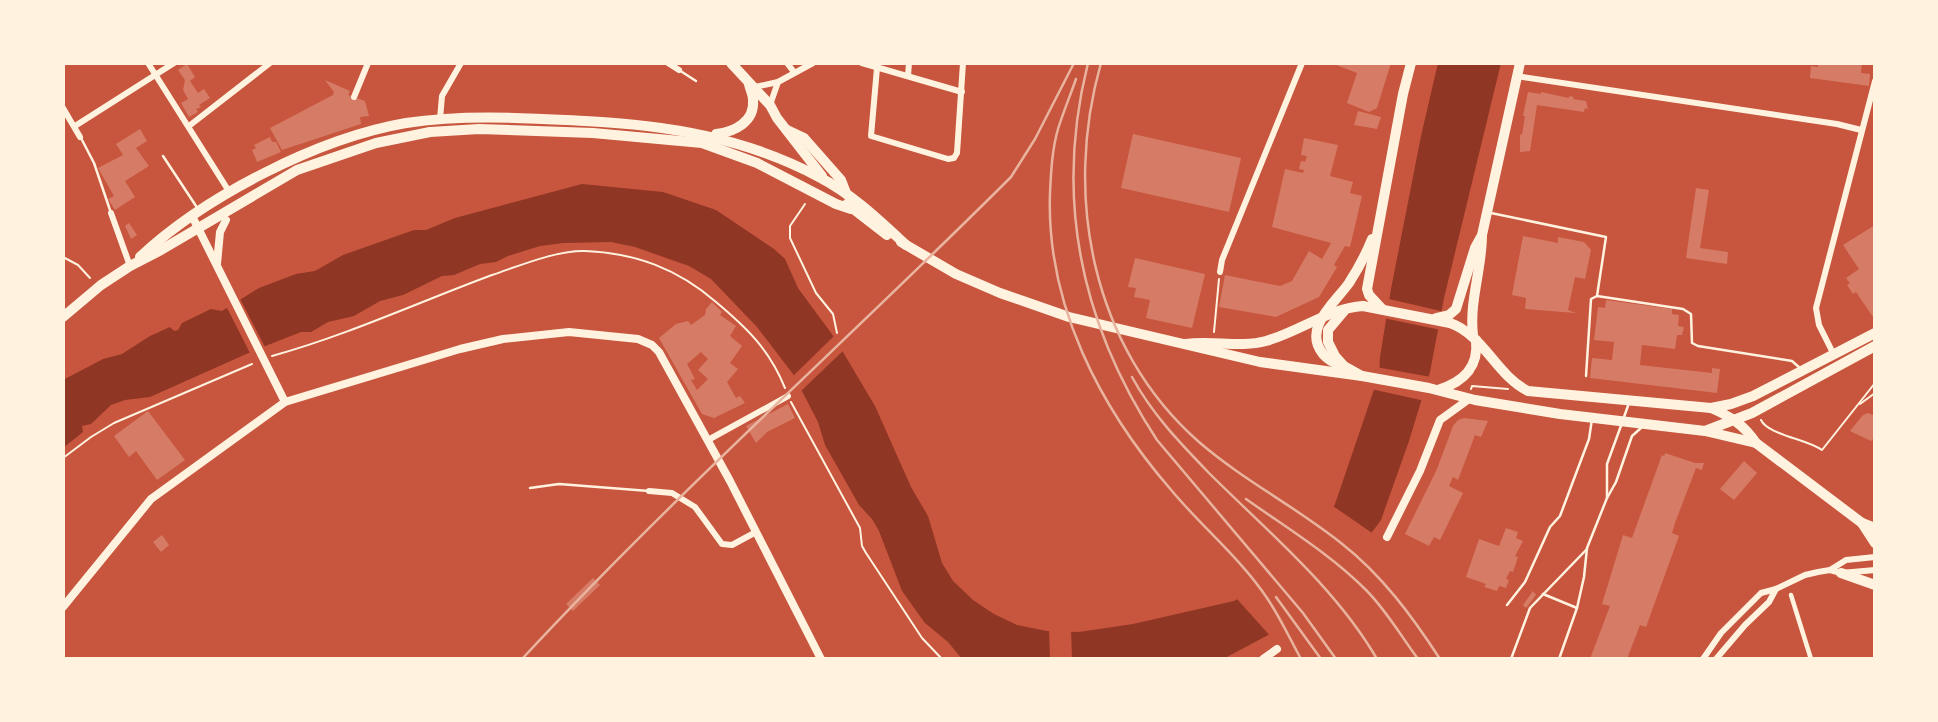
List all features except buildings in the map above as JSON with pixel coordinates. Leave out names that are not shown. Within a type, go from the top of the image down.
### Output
[{"type":"highway","points":[[731,63],[770,105],[786,130],[850,209],[883,233],[956,275],[1043,308],[1260,362],[1363,376],[1434,389],[1469,399],[1560,414],[1705,431],[1756,443]]},
{"type":"highway","points":[[1378,307],[1367,289],[1411,63]]},
{"type":"highway","points":[[1430,318],[1449,316],[1457,309],[1488,212],[1520,63]]},
{"type":"highway","points":[[709,135],[733,131],[749,118],[753,110],[752,88]]},
{"type":"highway","points":[[752,88],[769,114],[777,118]]},
{"type":"highway","points":[[130,266],[159,240],[230,192],[301,156],[403,124],[440,119],[526,117],[600,122],[676,129],[753,147],[827,181],[846,193],[909,247]]},
{"type":"highway","points":[[63,317],[130,266],[297,170],[376,143],[430,132],[480,129],[593,133],[702,143],[757,163],[850,209]]},
{"type":"highway","points":[[786,130],[804,138],[841,180],[846,193]]},
{"type":"highway","points":[[226,220],[235,211],[297,170]]},
{"type":"highway","points":[[1363,376],[1327,359],[1316,343],[1316,330],[1358,268],[1378,223]]},
{"type":"highway","points":[[1434,389],[1461,379],[1471,370],[1477,352],[1471,309],[1482,251],[1482,235]]},
{"type":"highway","points":[[1180,343],[1250,344],[1298,330],[1349,307],[1378,307],[1450,323],[1464,328],[1507,377],[1528,391],[1711,408],[1736,420],[1756,443],[1863,523],[1875,528]]},
{"type":"highway","points":[[1344,366],[1329,348],[1327,336],[1334,321],[1349,307]]},
{"type":"highway","points":[[1863,523],[1875,543]]},
{"type":"highway","points":[[1835,571],[1875,584]]},
{"type":"main road","points":[[1711,408],[1753,396],[1875,333]]},
{"type":"main road","points":[[1705,431],[1736,420],[1875,346]]},
{"type":"street","points":[[148,63],[230,192]]},
{"type":"street","points":[[75,126],[174,63]]},
{"type":"street","points":[[189,126],[270,63]]},
{"type":"street","points":[[354,97],[368,63]]},
{"type":"street","points":[[440,119],[442,96],[461,63]]},
{"type":"street","points":[[668,63],[679,70]]},
{"type":"street","points":[[787,63],[794,72]]},
{"type":"street","points":[[752,88],[778,82],[813,63]]},
{"type":"street","points":[[862,63],[962,92]]},
{"type":"street","points":[[908,76],[909,63]]},
{"type":"street","points":[[877,68],[871,136],[948,159],[954,158],[957,153],[963,63]]},
{"type":"street","points":[[1220,272],[1222,260],[1302,63]]},
{"type":"street","points":[[1516,76],[1837,124],[1861,130]]},
{"type":"street","points":[[1834,355],[1819,325],[1816,309],[1875,81]]},
{"type":"street","points":[[770,105],[778,82]]},
{"type":"street","points":[[63,108],[80,137]]},
{"type":"street","points":[[111,213],[130,266]]},
{"type":"street","points":[[196,214],[198,228],[285,402]]},
{"type":"street","points":[[218,267],[217,248],[226,220]]},
{"type":"street","points":[[63,607],[151,499],[285,402],[460,349],[569,332],[638,339],[660,352],[821,659]]},
{"type":"street","points":[[708,440],[788,396]]},
{"type":"street","points":[[1387,537],[1420,471],[1435,428],[1444,416],[1469,399]]},
{"type":"street","points":[[649,491],[673,493],[695,507],[722,544],[732,545],[756,532]]},
{"type":"street","points":[[1835,571],[1846,560],[1875,557]]},
{"type":"street","points":[[1703,659],[1739,613],[1761,593],[1805,575],[1875,570]]},
{"type":"street","points":[[1716,659],[1738,632],[1769,603],[1776,589]]},
{"type":"street","points":[[1791,595],[1811,659]]},
{"type":"street","points":[[1263,659],[1277,649]]},
{"type":"lane","points":[[679,70],[696,81]]},
{"type":"lane","points":[[80,137],[94,163],[111,213]]},
{"type":"lane","points":[[163,156],[196,214]]},
{"type":"lane","points":[[1488,212],[1606,237],[1597,296]]},
{"type":"lane","points":[[1586,376],[1591,299],[1597,296],[1683,309],[1691,314],[1692,343],[1792,361],[1802,371]]},
{"type":"lane","points":[[1607,498],[1607,464],[1629,402]]},
{"type":"lane","points":[[1507,605],[1525,582],[1550,527],[1560,516],[1590,439],[1593,416]]},
{"type":"lane","points":[[1559,659],[1577,608],[1587,548],[1616,482],[1632,436],[1647,424]]},
{"type":"lane","points":[[530,488],[559,484],[649,491]]},
{"type":"lane","points":[[1511,659],[1530,608],[1564,576],[1587,548]]},
{"type":"lane","points":[[1543,594],[1577,608]]},
{"type":"path","points":[[805,204],[790,226],[790,238],[816,293],[832,314],[837,333]]},
{"type":"path","points":[[271,356],[350,330],[535,260],[583,251],[632,257],[678,273],[699,287],[752,333],[767,352],[784,386]]},
{"type":"path","points":[[63,257],[78,265],[91,279]]},
{"type":"path","points":[[1214,333],[1220,272]]},
{"type":"path","points":[[63,458],[90,437],[129,416],[253,364]]},
{"type":"path","points":[[1760,419],[1766,427],[1822,450],[1875,383]]},
{"type":"path","points":[[1472,386],[1509,389]]},
{"type":"path","points":[[1856,406],[1875,394]]},
{"type":"path","points":[[788,396],[860,528],[866,554],[922,638],[942,659]]},
{"type":"shaded area","points":[[1438,63],[1501,63],[1444,298],[1430,372],[1381,520],[1326,594],[1285,626],[1223,659],[962,659],[948,642],[925,623],[902,591],[879,531],[859,505],[825,445],[818,422],[793,374],[757,327],[711,279],[689,266],[635,247],[611,242],[540,246],[496,262],[480,264],[454,275],[442,276],[403,295],[380,301],[354,316],[328,322],[311,332],[301,332],[253,351],[150,397],[111,405],[91,424],[82,426],[83,432],[63,448],[63,380],[103,359],[122,354],[170,327],[174,331],[178,330],[182,323],[211,309],[222,311],[259,288],[296,274],[315,271],[343,255],[414,230],[426,230],[455,218],[582,184],[663,192],[716,210],[785,259],[798,288],[834,337],[875,406],[911,487],[928,516],[942,563],[953,581],[973,600],[1017,625],[1047,631],[1079,632],[1133,624],[1234,601],[1272,578],[1322,526],[1335,504],[1379,375],[1391,289]]},
{"type":"pier","points":[[238,295],[266,349],[251,355],[225,304]]},
{"type":"pier","points":[[1387,296],[1389,299],[1445,312],[1441,330],[1383,318]]},
{"type":"pier","points":[[836,334],[845,349],[799,393],[791,378]]},
{"type":"pier","points":[[1376,367],[1431,377],[1425,401],[1371,389]]},
{"type":"pier","points":[[1333,506],[1375,535],[1329,597],[1305,617],[1272,638],[1237,599],[1292,557]]},
{"type":"pier","points":[[1049,628],[1071,628],[1072,659],[1050,659]]},
{"type":"railway","points":[[522,659],[641,536],[1011,177],[1035,139],[1074,63]]},
{"type":"railway","points":[[1088,63],[1078,113],[1074,163],[1075,211],[1081,259],[1109,351],[1157,440],[1303,613],[1336,659]]},
{"type":"railway","points":[[1101,63],[1090,114],[1085,165],[1087,217],[1096,267],[1111,316],[1133,362],[1163,404],[1199,442],[1356,555],[1383,582],[1440,659]]},
{"type":"railway","points":[[1076,79],[1056,137],[1050,193],[1051,235],[1057,275],[1082,353],[1122,425],[1146,459],[1256,583],[1301,659]]},
{"type":"railway","points":[[1132,377],[1148,403],[1177,439],[1321,584],[1377,659]]},
{"type":"railway","points":[[1246,499],[1308,542],[1366,590],[1418,659]]},
{"type":"railway","points":[[1276,597],[1321,659]]}]
